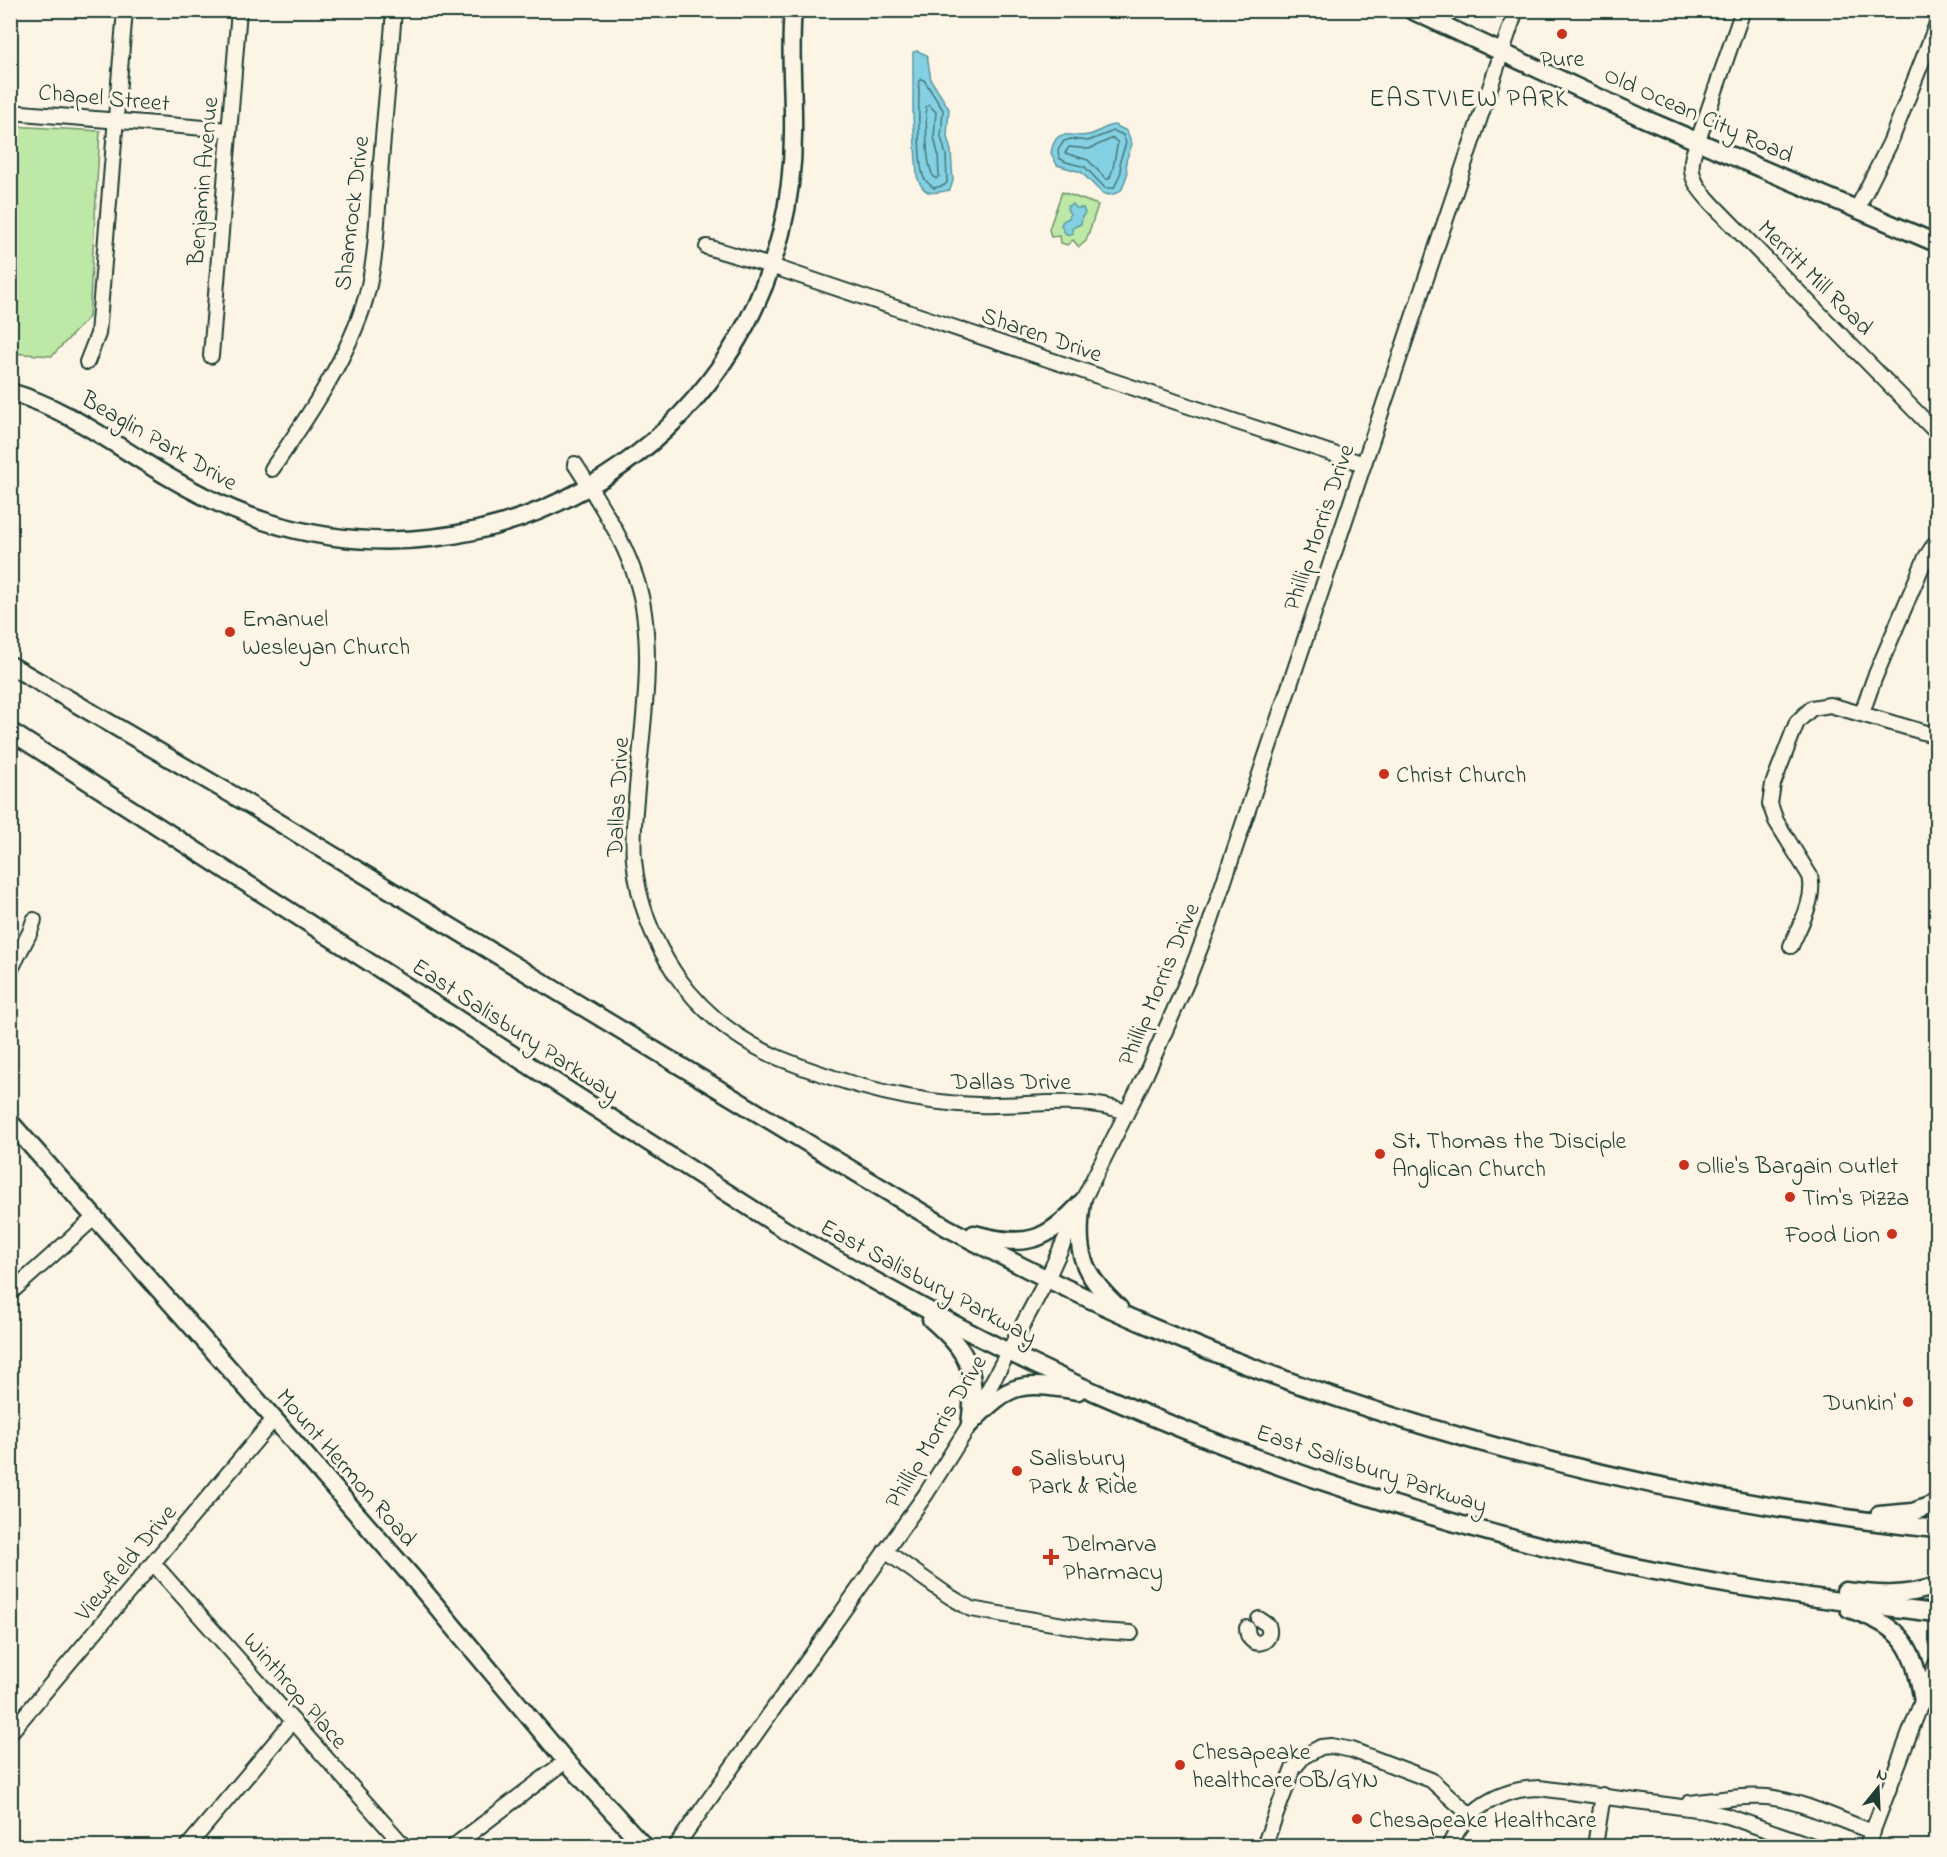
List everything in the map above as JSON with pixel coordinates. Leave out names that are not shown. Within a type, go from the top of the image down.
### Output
[{"type":"main road","name":"Beaglin Park Drive","points":[[10,392],[37,401],[78,420],[170,478],[223,506],[266,522],[327,536],[398,541],[426,539],[477,531],[541,511],[589,487],[650,445],[704,390],[740,336],[764,287],[787,204],[794,131],[790,54],[793,10]]},
{"type":"main road","name":"Old Ocean City Road","points":[[1411,10],[1643,118],[1936,243]]},
{"type":"main road","name":"East Salisbury Parkway","points":[[10,665],[250,805],[946,1227],[1047,1279],[1129,1317],[1297,1384],[1567,1466],[1686,1492],[1843,1518],[1936,1529]]},
{"type":"main road","name":"East Salisbury Parkway","points":[[10,731],[785,1230],[912,1303],[1098,1394],[1253,1456],[1413,1509],[1575,1553],[1720,1583],[1936,1613]]},
{"type":"main road","name":"Mount Hermon Road","points":[[10,1122],[274,1419],[412,1577],[566,1761],[644,1846]]},
{"type":"main road","points":[[946,1227],[1007,1242],[1023,1241],[1050,1232],[1082,1202]]},
{"type":"main road","points":[[1082,1202],[1078,1241],[1080,1253],[1102,1292],[1129,1317]]},
{"type":"main road","points":[[912,1303],[951,1338],[965,1357],[974,1388],[970,1424]]},
{"type":"main road","points":[[970,1424],[1005,1393],[1026,1386],[1054,1387],[1098,1394]]},
{"type":"main road","points":[[1843,1518],[1913,1512],[1936,1503]]},
{"type":"main road","points":[[1720,1583],[1749,1576],[1881,1594],[1910,1594],[1936,1586]]},
{"type":"main road","points":[[1817,1598],[1872,1618],[1898,1635],[1912,1654],[1923,1701]]},
{"type":"main road","points":[[1923,1701],[1936,1689]]},
{"type":"street","points":[[87,362],[98,334],[125,10]]},
{"type":"street","name":"Benjamin Avenue","points":[[212,356],[239,10]]},
{"type":"street","name":"Shamrock Drive","points":[[272,469],[322,391],[357,322],[365,299],[376,234],[394,10]]},
{"type":"street","name":"Phillip Morris Drive","points":[[676,1846],[926,1494],[970,1424],[1047,1279],[1188,979],[1210,923],[1516,10]]},
{"type":"street","name":"Merritt Mill Road","points":[[1743,10],[1697,141],[1691,164],[1693,180],[1703,195],[1936,432]]},
{"type":"street","points":[[1857,209],[1890,143],[1936,27]]},
{"type":"street","name":"Chapel Street","points":[[10,112],[229,130]]},
{"type":"street","name":"Sharen Drive","points":[[707,247],[771,266],[1364,464]]},
{"type":"street","name":"Dallas Drive","points":[[575,464],[627,556],[642,599],[645,621],[646,684],[634,827],[634,859],[648,919],[661,951],[693,997],[723,1025],[758,1048],[814,1071],[868,1089],[900,1097],[941,1103],[1092,1104],[1103,1105],[1126,1113]]},
{"type":"street","points":[[1862,713],[1923,564],[1936,542]]},
{"type":"street","points":[[1791,946],[1810,900],[1812,885],[1810,876],[1772,812],[1770,804],[1773,784],[1797,722],[1812,708],[1830,705],[1930,734]]},
{"type":"street","points":[[10,971],[34,920]]},
{"type":"street","points":[[10,1293],[94,1218]]},
{"type":"street","name":"Viewfield Drive","points":[[10,1733],[274,1419]]},
{"type":"street","points":[[885,1551],[971,1609],[1099,1631],[1131,1633]]},
{"type":"street","name":"Winthrop Place","points":[[153,1563],[404,1846]]},
{"type":"street","points":[[1867,1846],[1936,1664]]},
{"type":"street","points":[[188,1846],[293,1721]]},
{"type":"street","points":[[1264,1846],[1293,1769],[1304,1756],[1331,1746],[1352,1750],[1431,1780],[1470,1815]]},
{"type":"street","points":[[454,1846],[566,1761]]},
{"type":"street","points":[[1449,1846],[1459,1828],[1470,1815],[1492,1799],[1514,1790],[1547,1788],[1670,1805],[1727,1816],[1813,1846]]},
{"type":"street","points":[[1595,1846],[1603,1795]]},
{"type":"street","points":[[1670,1805],[1770,1797],[1794,1803],[1873,1832]]},
{"type":"green space","points":[[11,126],[100,131],[89,317],[52,356],[11,353]]},
{"type":"green space","points":[[1062,192],[1098,205],[1086,241],[1079,247],[1073,240],[1067,245],[1061,243],[1060,236],[1051,237],[1049,229]]},
{"type":"water","points":[[917,51],[927,55],[931,80],[949,109],[947,137],[951,151],[953,181],[950,190],[933,193],[923,188],[917,176],[913,116],[913,52]]},
{"type":"water","points":[[1114,125],[1127,131],[1132,144],[1126,161],[1127,175],[1122,189],[1109,195],[1102,193],[1081,172],[1057,165],[1051,153],[1053,144],[1060,136],[1088,135]]},
{"type":"water","points":[[1073,204],[1076,208],[1083,208],[1085,213],[1081,224],[1072,228],[1073,233],[1069,235],[1065,233],[1061,225],[1069,218],[1070,214],[1067,209]]},
{"type":"place","name":"Pure","points":[[1562,34]]},
{"type":"place","name":"Emanuel Wesleyan Church","points":[[230,632]]},
{"type":"place","name":"Christ Church","points":[[1384,774]]},
{"type":"place","name":"St. Thomas the Disciple Anglican Church","points":[[1380,1154]]},
{"type":"place","name":"Ollie's Bargain Outlet","points":[[1684,1165]]},
{"type":"place","name":"Tim's Pizza","points":[[1790,1197]]},
{"type":"place","name":"Food Lion","points":[[1892,1234]]},
{"type":"place","name":"Dunkin'","points":[[1908,1402]]},
{"type":"place","name":"Salisbury Park & Ride","points":[[1017,1471]]},
{"type":"place","name":"Delmarva Pharmacy","points":[[1051,1557]]},
{"type":"place","name":"Chesapeake healthcare OB/GYN","points":[[1180,1765]]},
{"type":"place","name":"Chesapeake Healthcare","points":[[1357,1819]]},
{"type":"district","name":"EASTVIEW PARK","points":[[1469,97]]}]
